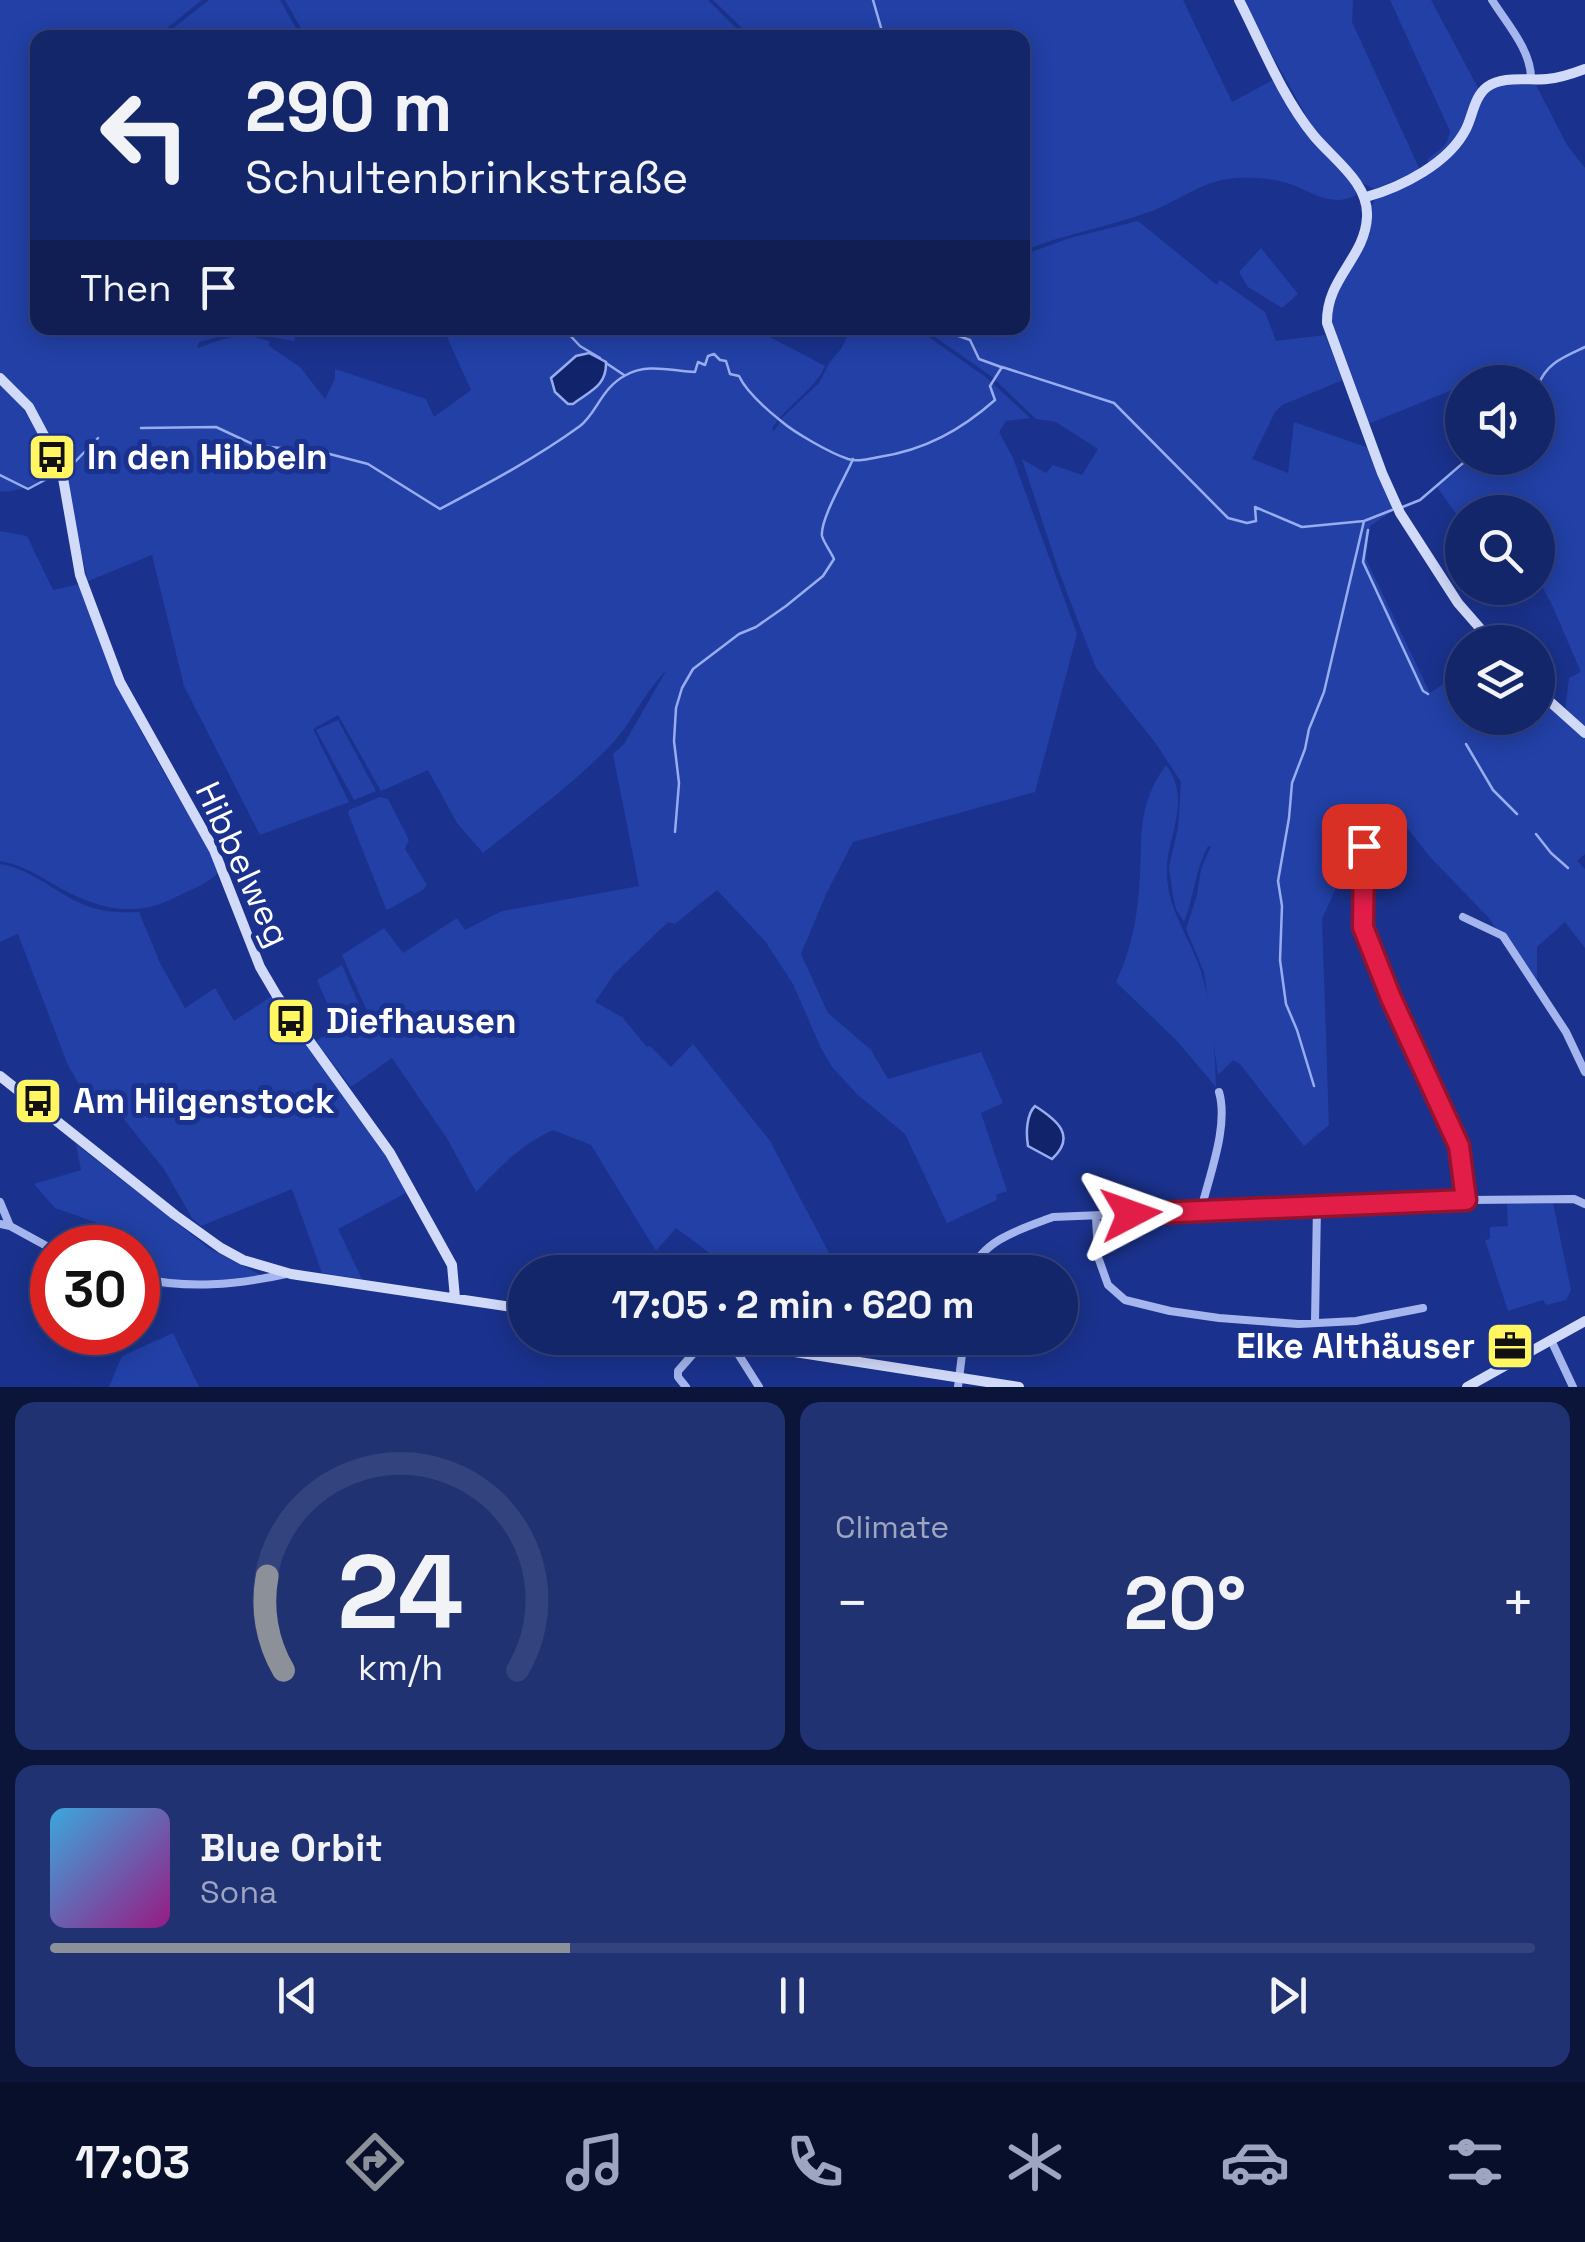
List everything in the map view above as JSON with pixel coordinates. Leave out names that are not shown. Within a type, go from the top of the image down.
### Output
[{"type":"street","points":[[1240,0],[1298,113],[1366,197],[1366,231],[1329,297],[1326,323],[1398,508],[1458,603],[1477,625]]},
{"type":"street","points":[[1510,0],[1494,4],[1525,52],[1532,68],[1531,80]]},
{"type":"street","points":[[1366,197],[1418,176],[1454,148],[1485,88],[1499,81],[1565,76],[1585,69]]},
{"type":"street","name":"Hibbelweg","points":[[0,378],[30,406],[58,466],[80,575],[120,682],[214,850],[247,940],[265,976],[390,1153],[449,1258],[454,1298]]},
{"type":"street","points":[[1555,707],[1585,734]]},
{"type":"street","points":[[1364,846],[1363,927],[1459,1146],[1466,1200]]},
{"type":"street","points":[[1463,917],[1503,936],[1566,1032],[1585,1072]]},
{"type":"street","points":[[0,1076],[221,1248],[261,1267],[508,1306]]},
{"type":"street","points":[[1201,1210],[1222,1122],[1219,1092]]},
{"type":"street","points":[[979,1255],[989,1246],[1052,1217],[1466,1200],[1574,1199],[1585,1204]]},
{"type":"street","points":[[0,1202],[5,1225],[30,1238]]},
{"type":"street","points":[[1316,1322],[1317,1206]]},
{"type":"street","points":[[1096,1217],[1098,1257],[1108,1285],[1124,1300],[1218,1318],[1298,1324],[1356,1321],[1423,1308]]},
{"type":"street","points":[[160,1282],[230,1284],[290,1274]]},
{"type":"street","points":[[1467,1387],[1585,1321]]},
{"type":"street","points":[[1550,1340],[1573,1387]]},
{"type":"street","points":[[686,1387],[678,1378],[678,1371],[692,1355]]},
{"type":"street","points":[[739,1355],[759,1387]]},
{"type":"street","points":[[808,1355],[958,1382],[1019,1387]]},
{"type":"street","points":[[958,1382],[962,1355]]},
{"type":"shaded area","points":[[0,0],[202,0],[165,30],[30,30],[30,335],[224,335],[199,342],[197,348],[240,336],[258,338],[269,341],[269,346],[300,367],[325,399],[335,379],[335,369],[426,399],[434,417],[471,390],[446,335],[766,335],[825,366],[778,420],[774,431],[782,418],[819,383],[848,335],[926,335],[987,378],[1030,418],[1006,421],[999,432],[1013,458],[1077,634],[1035,792],[853,842],[801,954],[828,1013],[871,1050],[888,1079],[981,1052],[1003,1103],[981,1113],[1007,1191],[996,1195],[997,1200],[947,1223],[905,1134],[858,1095],[832,1067],[793,984],[765,941],[717,890],[675,924],[668,922],[614,974],[595,1002],[622,1017],[647,1047],[671,1067],[693,1044],[770,1141],[830,1255],[712,1255],[676,1228],[656,1251],[591,1145],[553,1130],[520,1150],[476,1192],[448,1140],[392,1058],[351,1087],[316,1041],[367,1011],[342,955],[384,928],[403,953],[457,918],[465,930],[502,911],[639,886],[613,754],[624,744],[666,671],[610,746],[483,853],[457,823],[428,770],[381,791],[338,715],[313,729],[349,802],[260,835],[184,686],[152,555],[88,581],[55,447],[0,374]]},
{"type":"shaded area","points":[[209,0],[280,0],[297,30],[171,30]]},
{"type":"shaded area","points":[[285,0],[708,0],[738,30],[302,30]]},
{"type":"shaded area","points":[[713,0],[1183,0],[1232,102],[1275,79],[1305,133],[1357,189],[1356,195],[1339,200],[1277,180],[1223,180],[1149,212],[1030,249],[1030,30],[742,28]]},
{"type":"shaded area","points":[[1245,0],[1353,0],[1352,22],[1420,170],[1375,189],[1362,183],[1313,128]]},
{"type":"shaded area","points":[[1390,0],[1431,0],[1478,88],[1457,137],[1427,165],[1428,159],[1445,144],[1450,131]]},
{"type":"shaded area","points":[[1505,84],[1536,85],[1567,145],[1585,168],[1585,728],[1565,710],[1569,678],[1581,672],[1552,605],[1555,605],[1555,495],[1445,495],[1445,498],[1437,487],[1452,475],[1555,475],[1555,365],[1445,365],[1445,393],[1368,424],[1330,322],[1331,298],[1370,234],[1375,200],[1448,159],[1461,144],[1483,97]]},
{"type":"shaded area","points":[[1138,221],[1217,285],[1220,280],[1265,312],[1276,341],[1325,335],[1343,380],[1282,405],[1252,459],[1288,473],[1294,422],[1369,448],[1394,510],[1370,526],[1366,559],[1430,693],[1445,683],[1445,735],[1555,735],[1555,709],[1585,735],[1585,854],[1577,861],[1585,869],[1585,948],[1565,922],[1537,947],[1537,984],[1509,937],[1497,931],[1394,811],[1362,830],[1322,919],[1329,1125],[1304,1146],[1240,1064],[1233,1060],[1218,1075],[1204,972],[1186,929],[1211,846],[1200,864],[1184,922],[1176,909],[1169,867],[1178,828],[1181,782],[1096,668],[1022,459],[1046,473],[1053,465],[1082,475],[1098,449],[1056,422],[1036,419],[991,376],[932,335],[1030,335],[1030,252]]},
{"type":"shaded area","points":[[1261,248],[1298,294],[1282,308],[1248,287],[1239,272]]},
{"type":"shaded area","points":[[261,335],[296,335],[294,341]]},
{"type":"shaded area","points":[[589,353],[606,362],[604,377],[591,391],[568,404],[555,392],[551,378],[576,356]]},
{"type":"shaded area","points":[[0,383],[27,415],[58,474],[14,491],[0,491]]},
{"type":"shaded area","points":[[0,531],[27,536],[53,590],[80,584],[126,701],[219,872],[205,883],[161,904],[113,908],[82,899],[27,869],[0,861]]},
{"type":"shaded area","points":[[338,720],[376,791],[354,800],[316,730]]},
{"type":"shaded area","points":[[1166,765],[1178,793],[1167,863],[1169,890],[1205,986],[1216,1087],[1177,1041],[1116,982],[1136,918],[1146,806]]},
{"type":"shaded area","points":[[380,797],[388,799],[409,840],[405,849],[427,885],[389,909],[348,813]]},
{"type":"shaded area","points":[[0,864],[21,870],[93,908],[139,912],[160,963],[185,1008],[215,988],[234,1021],[272,996],[408,1192],[338,1229],[362,1279],[322,1273],[292,1189],[201,1226],[192,1218],[164,1169],[114,1107],[89,1103],[67,1063],[18,934],[0,942]]},
{"type":"shaded area","points":[[342,965],[362,1011],[337,1026],[317,980]]},
{"type":"shaded area","points":[[1035,1106],[1061,1129],[1063,1143],[1052,1159],[1028,1146],[1028,1119]]},
{"type":"shaded area","points":[[76,1144],[210,1249],[263,1276],[195,1288],[160,1288],[160,1225],[103,1225],[55,1208],[34,1184],[81,1170]]},
{"type":"shaded area","points":[[1553,1203],[1571,1290],[1566,1300],[1546,1305],[1543,1300],[1508,1311],[1485,1240],[1490,1239],[1490,1227],[1508,1226],[1507,1204]]},
{"type":"shaded area","points":[[173,1333],[199,1387],[109,1387],[122,1356],[160,1355],[160,1339]]},
{"type":"waterway","points":[[873,0],[882,30]]},
{"type":"waterway","points":[[570,335],[600,358]]},
{"type":"waterway","points":[[956,335],[970,340],[979,359],[1001,367]]},
{"type":"waterway","points":[[1552,365],[1585,347]]},
{"type":"waterway","points":[[141,428],[216,427],[257,446],[318,451],[368,464],[440,509],[529,460],[580,426],[611,387],[634,371],[695,372],[698,362],[705,365],[708,356],[714,354],[726,361],[730,374],[739,376],[757,400],[787,426],[832,452],[860,460],[912,449],[969,421],[995,400],[990,386],[1002,367],[1114,403],[1228,518],[1256,521],[1255,507],[1302,527],[1364,521],[1392,510]]},
{"type":"waterway","points":[[606,363],[624,375]]},
{"type":"waterway","points":[[63,470],[98,438]]},
{"type":"waterway","points":[[675,832],[679,783],[674,741],[682,688],[693,669],[823,576],[834,559],[822,529],[853,459]]},
{"type":"waterway","points":[[0,475],[28,489],[56,474]]},
{"type":"waterway","points":[[1400,508],[1420,500],[1449,475]]},
{"type":"waterway","points":[[1314,1086],[1286,1004],[1280,960],[1282,906],[1278,881],[1292,783],[1324,692],[1364,521]]},
{"type":"waterway","points":[[1368,530],[1363,562],[1423,691],[1428,694]]},
{"type":"waterway","points":[[1466,744],[1493,790],[1517,814]]},
{"type":"waterway","points":[[1536,834],[1568,868]]},
{"type":"place","name":"In den Hibbeln","points":[[52,457]]},
{"type":"place","name":"Diefhausen","points":[[291,1021]]},
{"type":"place","name":"Am Hilgenstock","points":[[38,1101]]},
{"type":"place","name":"Elke Althäuser","points":[[1510,1346]]},
{"type":"route","points":[[1131,1214],[1466,1200],[1459,1146],[1363,927],[1364,846]]}]
